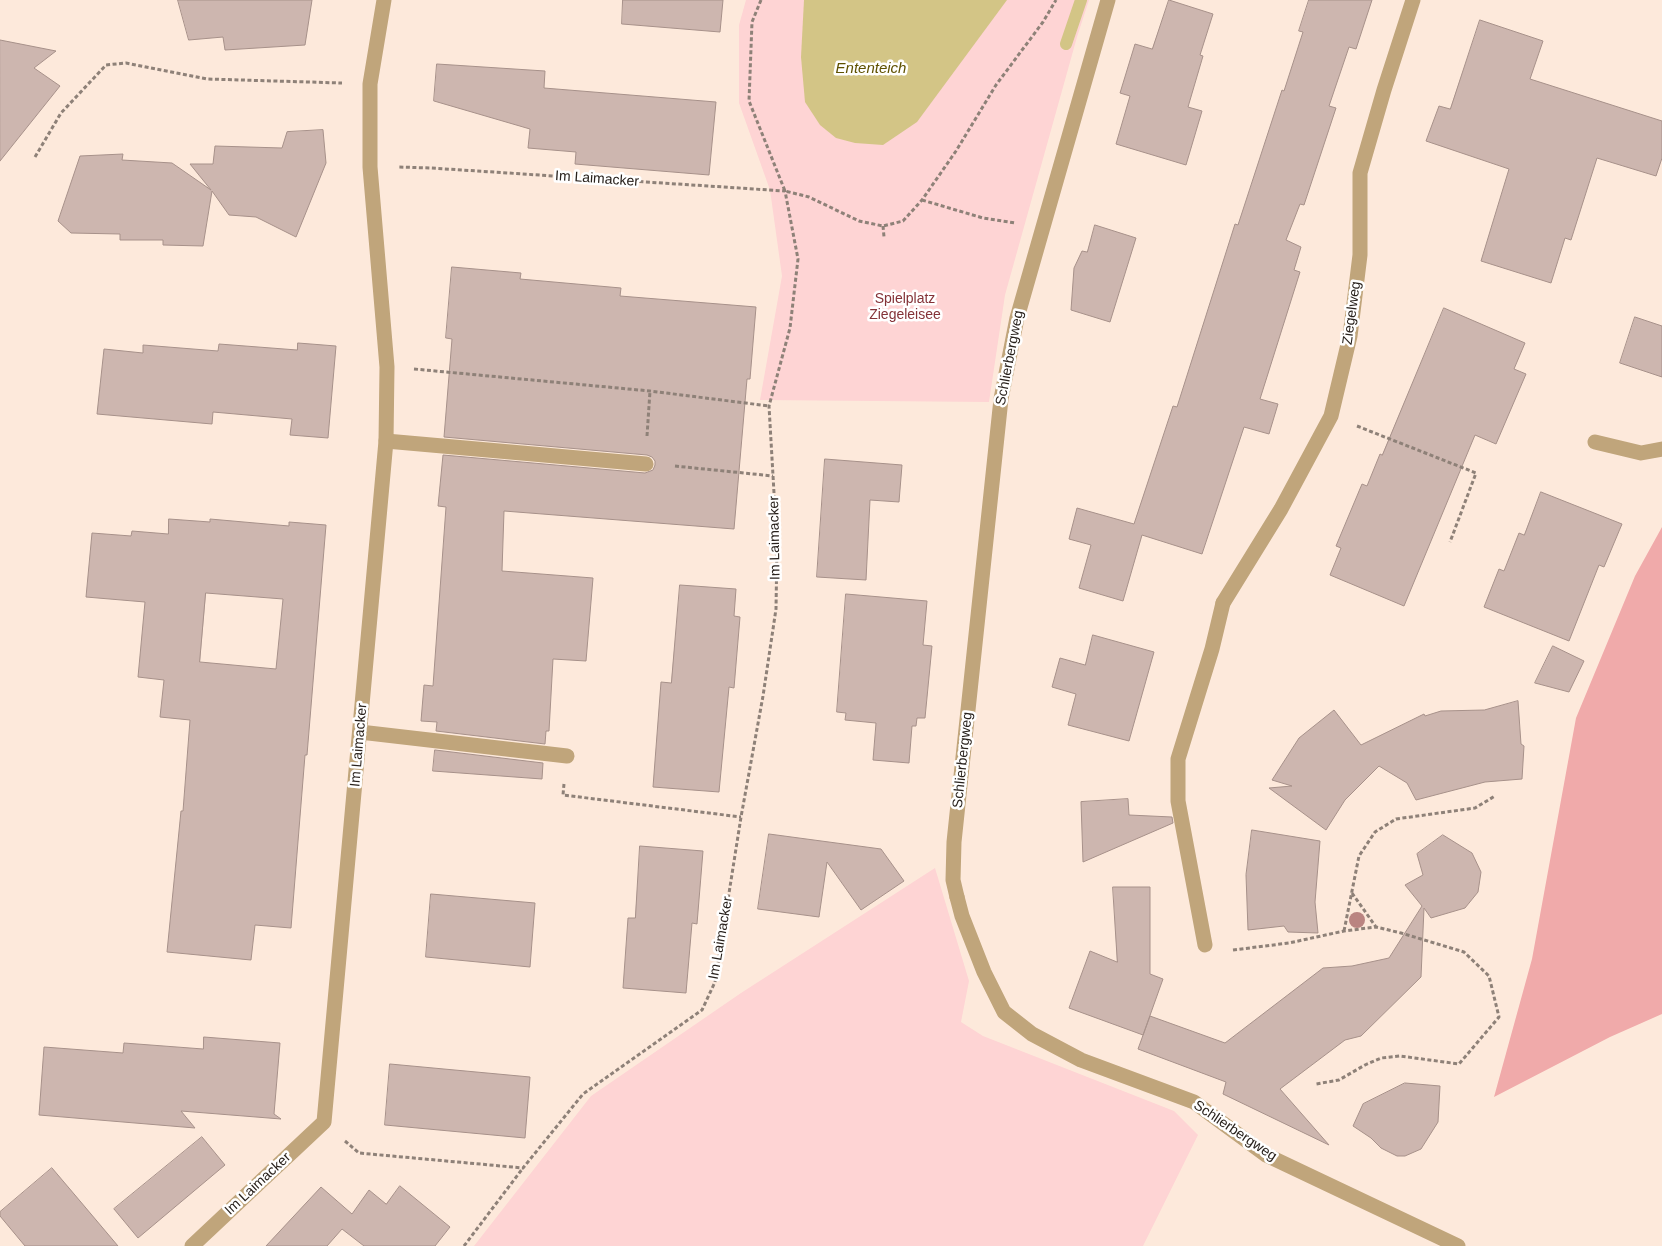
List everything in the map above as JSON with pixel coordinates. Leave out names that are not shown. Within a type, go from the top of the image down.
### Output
[{"type":"street","name":"Im Laimacker","points":[[192,1246],[324,1122],[386,441],[387,367],[370,167],[370,84],[384,0]]},
{"type":"street","name":"Schlierbergweg","points":[[1108,0],[1017,318],[1001,399],[954,842],[952,880],[962,916],[984,972],[1004,1012],[1032,1034],[1082,1060],[1194,1102],[1266,1155],[1458,1246]]},
{"type":"street","name":"Ziegelweg","points":[[1205,945],[1178,801],[1178,759],[1212,649],[1223,603],[1281,509],[1330,416],[1350,336],[1360,254],[1360,173],[1384,90],[1414,0]]},
{"type":"street","points":[[386,441],[646,464]]},
{"type":"street","points":[[1596,442],[1641,453],[1662,449]]},
{"type":"street","points":[[360,732],[567,756]]},
{"type":"path","points":[[761,0],[752,22],[749,100],[785,191],[810,197],[859,221],[883,226],[903,221],[922,200],[956,151],[996,85],[1043,22],[1056,0]]},
{"type":"path","points":[[35,157],[61,113],[106,65],[126,63],[207,78],[370,84]]},
{"type":"path","name":"Im Laimacker","points":[[370,167],[431,168],[785,191],[798,259],[790,328],[770,406],[777,545],[776,609],[715,982],[702,1010],[583,1094],[523,1168],[464,1246]]},
{"type":"path","points":[[922,200],[983,218],[1042,227]]},
{"type":"path","points":[[883,226],[884,237]]},
{"type":"path","points":[[387,367],[650,391],[770,406]]},
{"type":"path","points":[[646,464],[650,391]]},
{"type":"path","points":[[1330,416],[1476,473],[1450,542]]},
{"type":"path","name":"Im Laimacker","points":[[646,464],[774,476]]},
{"type":"path","points":[[567,756],[563,795],[741,817]]},
{"type":"path","points":[[1344,931],[1359,856],[1375,832],[1396,819],[1475,808],[1495,796]]},
{"type":"path","points":[[1352,893],[1376,927]]},
{"type":"path","points":[[1205,945],[1232,951],[1376,927],[1401,932],[1464,952],[1488,976],[1499,1017],[1458,1064],[1400,1056],[1381,1058],[1366,1064],[1339,1080],[1316,1084]]},
{"type":"path","points":[[324,1122],[359,1153],[523,1168]]},
{"type":"green space","name":"Spielplatz Ziegeleisee","points":[[746,0],[1089,0],[1005,295],[989,402],[760,400],[782,276],[770,190],[739,103],[739,25]]},
{"type":"green space","points":[[935,868],[969,981],[961,1022],[983,1036],[1174,1111],[1198,1135],[1143,1246],[474,1246],[591,1096],[741,993]]},
{"type":"shaded area","points":[[1662,527],[1662,1014],[1610,1037],[1494,1097],[1532,959],[1576,718],[1635,576]]},
{"type":"water","name":"Ententeich","points":[[804,0],[1007,0],[917,122],[883,145],[855,143],[836,138],[820,125],[805,102],[801,57]]},
{"type":"building","points":[[178,0],[312,0],[305,45],[225,50],[223,37],[189,40]]},
{"type":"building","points":[[623,0],[723,0],[720,32],[622,24]]},
{"type":"building","points":[[1169,0],[1213,14],[1200,55],[1203,56],[1188,107],[1202,111],[1186,165],[1116,144],[1130,96],[1120,93],[1135,44],[1152,49]]},
{"type":"building","points":[[1309,0],[1372,0],[1356,49],[1349,47],[1329,106],[1336,108],[1304,205],[1300,204],[1286,240],[1301,247],[1294,270],[1300,272],[1260,399],[1278,404],[1269,434],[1244,427],[1202,554],[1142,535],[1123,601],[1079,588],[1091,545],[1069,539],[1077,508],[1134,524],[1173,406],[1177,407],[1235,224],[1238,225],[1282,90],[1284,91],[1303,32],[1299,31]]},
{"type":"building","points":[[1480,20],[1543,41],[1530,79],[1662,121],[1662,158],[1656,176],[1597,158],[1571,240],[1565,238],[1551,283],[1481,261],[1509,169],[1426,141],[1439,106],[1450,109]]},
{"type":"building","points":[[0,40],[56,51],[34,68],[60,86],[0,161]]},
{"type":"building","points":[[437,64],[545,71],[544,88],[716,102],[709,175],[575,164],[576,152],[528,148],[530,129],[434,101]]},
{"type":"building","points":[[323,130],[326,163],[296,237],[256,217],[229,215],[212,191],[203,246],[163,245],[163,240],[120,240],[120,234],[71,233],[58,221],[80,156],[123,154],[122,160],[172,163],[211,190],[190,164],[213,164],[215,146],[282,148],[287,132]]},
{"type":"building","points":[[1095,225],[1136,238],[1110,322],[1071,310],[1074,268],[1082,251],[1087,252]]},
{"type":"building","points":[[452,267],[521,273],[520,279],[621,288],[620,296],[756,307],[750,379],[747,379],[734,529],[504,511],[502,571],[593,578],[586,661],[553,659],[549,731],[546,731],[545,744],[436,731],[437,722],[421,721],[424,685],[433,686],[446,507],[438,506],[443,455],[645,473],[653,470],[655,461],[647,455],[444,437],[452,339],[446,338]]},
{"type":"building","points":[[1444,308],[1525,343],[1514,369],[1526,374],[1496,444],[1475,435],[1404,606],[1330,575],[1341,548],[1336,546],[1362,484],[1367,486],[1380,454],[1382,455]]},
{"type":"building","points":[[1635,317],[1662,326],[1662,377],[1620,363]]},
{"type":"building","points":[[298,343],[336,346],[328,438],[290,435],[292,419],[213,412],[212,424],[97,414],[104,349],[143,353],[143,345],[218,351],[219,344],[297,350]]},
{"type":"building","points":[[825,459],[902,465],[899,502],[870,500],[866,580],[817,577]]},
{"type":"building","points":[[1541,492],[1622,524],[1604,567],[1599,565],[1569,641],[1484,607],[1499,569],[1504,571],[1519,533],[1524,535]]},
{"type":"building","points":[[169,519],[210,522],[210,519],[289,526],[289,522],[326,525],[291,928],[255,925],[251,960],[167,952],[181,811],[183,811],[190,720],[160,717],[164,680],[138,677],[145,602],[86,597],[92,533],[131,536],[132,531],[168,534]],"holes":[[[206,593],[283,599],[276,669],[200,662]]]},
{"type":"building","points":[[680,585],[736,589],[734,616],[740,617],[734,688],[729,687],[719,792],[653,787],[661,682],[671,683]]},
{"type":"building","points":[[846,594],[927,601],[923,645],[932,646],[925,718],[917,718],[916,726],[912,726],[909,763],[873,760],[876,723],[845,720],[846,713],[837,712]]},
{"type":"building","points":[[1093,635],[1154,652],[1129,741],[1068,725],[1076,694],[1052,687],[1060,658],[1085,665]]},
{"type":"building","points":[[1553,646],[1584,661],[1569,692],[1535,683]]},
{"type":"building","points":[[1518,701],[1521,744],[1524,746],[1522,779],[1485,782],[1416,800],[1407,783],[1379,766],[1345,800],[1326,830],[1269,788],[1292,786],[1272,780],[1299,738],[1334,710],[1361,745],[1424,714],[1425,716],[1441,711],[1484,710]]},
{"type":"building","points":[[435,750],[543,763],[542,779],[433,771]]},
{"type":"building","points":[[1128,799],[1129,815],[1172,817],[1173,823],[1083,862],[1081,802]]},
{"type":"building","points":[[1252,830],[1320,841],[1315,902],[1318,933],[1288,932],[1284,926],[1248,930],[1246,875]]},
{"type":"building","points":[[769,834],[881,849],[904,881],[861,910],[827,862],[819,917],[758,909]]},
{"type":"building","points":[[1443,835],[1472,853],[1481,872],[1478,892],[1465,908],[1431,918],[1424,908],[1421,977],[1361,1036],[1345,1040],[1280,1089],[1329,1145],[1223,1094],[1226,1082],[1138,1049],[1150,1016],[1225,1043],[1323,968],[1352,966],[1389,958],[1422,906],[1405,885],[1423,875],[1417,854]]},
{"type":"building","points":[[640,846],[703,851],[697,924],[692,923],[686,993],[623,988],[628,918],[635,918]]},
{"type":"building","points":[[1113,887],[1150,887],[1150,974],[1163,979],[1143,1035],[1069,1008],[1090,951],[1117,962]]},
{"type":"building","points":[[431,894],[535,903],[530,967],[426,957]]},
{"type":"building","points":[[204,1037],[280,1043],[274,1114],[281,1119],[181,1111],[195,1128],[39,1115],[44,1047],[123,1053],[124,1043],[203,1049]]},
{"type":"building","points":[[390,1064],[530,1077],[525,1138],[385,1125]]},
{"type":"building","points":[[1405,1083],[1440,1086],[1438,1122],[1421,1149],[1405,1156],[1397,1156],[1381,1148],[1371,1138],[1353,1126],[1363,1104]]},
{"type":"building","points":[[202,1137],[225,1165],[138,1238],[114,1209]]},
{"type":"building","points":[[52,1168],[118,1246],[25,1246],[0,1216],[0,1212]]},
{"type":"building","points":[[400,1186],[450,1227],[435,1246],[364,1246],[342,1229],[327,1246],[266,1246],[321,1187],[352,1214],[369,1190],[386,1204]]},
{"type":"waterway","points":[[1066,44],[1081,0]]}]
